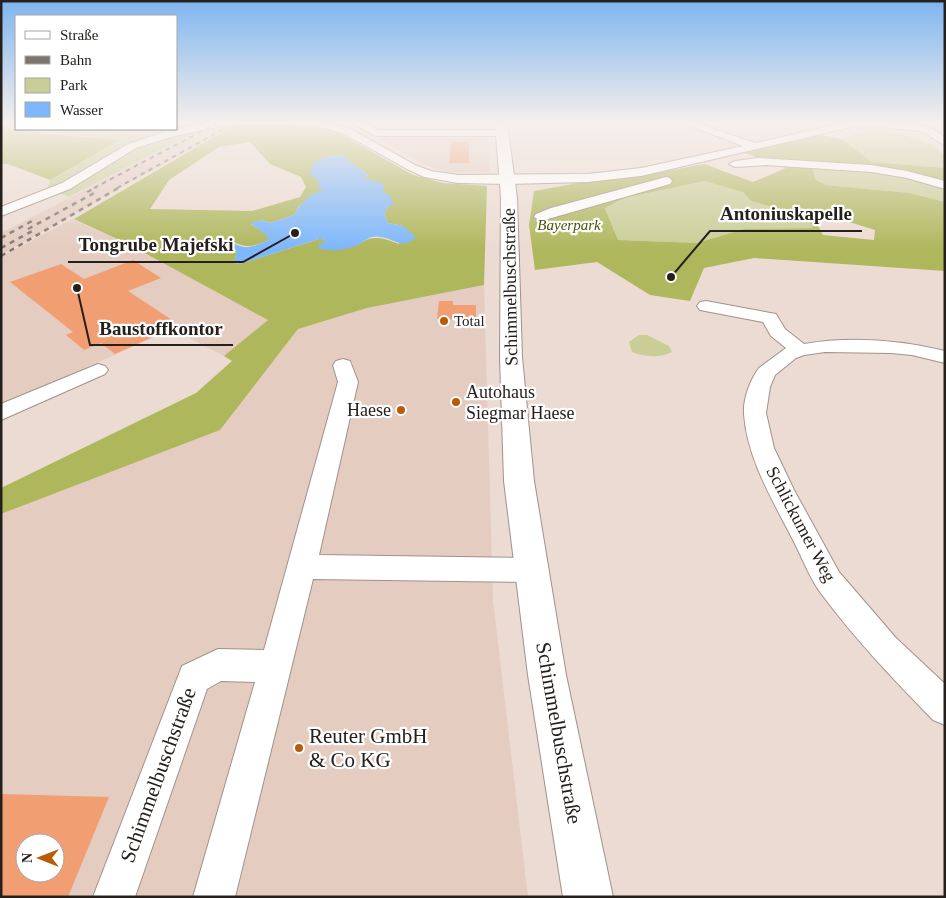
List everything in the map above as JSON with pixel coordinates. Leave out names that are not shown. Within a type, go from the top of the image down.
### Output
[{"type":"main road","name":"Schimmelbuschstraße","points":[[506,165],[511,357],[519,481],[549,684],[588,897]]},
{"type":"street","points":[[1,212],[66,186],[101,165]]},
{"type":"street","points":[[406,165],[428,174],[458,179],[508,180],[568,180],[616,176],[675,165]]},
{"type":"street","points":[[724,166],[729,165]]},
{"type":"street","points":[[826,165],[864,166],[908,173],[945,184]]},
{"type":"street","points":[[541,217],[556,210],[677,179]]},
{"type":"street","points":[[706,306],[770,318],[778,332],[800,350]]},
{"type":"street","name":"Schlickumer Weg","points":[[945,357],[912,349],[891,347],[826,346],[800,350],[788,354],[766,372],[759,387],[755,413],[762,448],[781,491],[828,581],[885,650],[945,708]]},
{"type":"street","points":[[214,897],[302,567],[348,382],[343,365]]},
{"type":"street","points":[[1,413],[98,370]]},
{"type":"street","points":[[302,567],[531,570]]},
{"type":"street","name":"Schimmelbuschstraße","points":[[114,897],[194,678],[218,665],[276,666]]},
{"type":"shaded area","points":[[133,165],[163,165],[1,255],[1,233]]},
{"type":"shaded area","points":[[425,165],[490,165],[490,172],[447,172]]},
{"type":"shaded area","points":[[72,219],[130,245],[269,320],[224,356],[172,329],[1,406],[1,257]]},
{"type":"shaded area","points":[[484,285],[493,600],[528,897],[1,897],[1,514],[220,430],[298,329],[367,308]]},
{"type":"green space","points":[[10,165],[76,165],[50,180]]},
{"type":"green space","points":[[76,165],[131,165],[69,197],[48,188],[50,180]]},
{"type":"green space","points":[[166,165],[192,165],[169,180],[150,209],[252,211],[300,197],[306,187],[301,177],[272,165],[322,165],[319,181],[323,190],[299,206],[294,215],[270,223],[262,220],[251,224],[266,234],[269,240],[251,246],[233,242],[237,251],[234,263],[240,264],[319,239],[358,245],[368,239],[378,238],[399,244],[403,226],[388,223],[384,213],[388,207],[382,192],[365,179],[368,175],[355,165],[395,165],[413,175],[443,183],[487,186],[484,285],[367,308],[298,329],[220,430],[1,514],[1,488],[196,393],[232,361],[224,356],[268,320],[130,245],[74,219]]},
{"type":"green space","name":"Bayerpark","points":[[699,165],[706,165],[753,182],[786,168],[777,165],[907,165],[945,168],[945,186],[879,171],[846,167],[812,167],[815,179],[825,185],[910,193],[945,202],[945,271],[754,258],[704,268],[690,301],[650,295],[597,262],[535,270],[529,225],[534,191],[589,181],[640,176]],"holes":[[[705,181],[743,192],[751,201],[804,215],[813,228],[744,229],[697,243],[618,240],[605,208],[624,198]],[[827,215],[875,230],[874,240],[823,235],[813,216]]]},
{"type":"green space","points":[[907,165],[945,165],[945,168]]},
{"type":"green space","points":[[839,166],[907,175],[932,182],[943,190],[945,202],[910,193],[825,185],[815,179],[812,167]]},
{"type":"green space","points":[[705,181],[743,192],[751,201],[804,215],[813,228],[744,229],[697,243],[618,240],[605,207],[624,198]]},
{"type":"green space","points":[[639,335],[647,335],[669,346],[672,352],[652,356],[632,352],[629,342]]},
{"type":"water","points":[[313,165],[355,165],[368,175],[365,179],[382,183],[385,189],[382,192],[390,195],[393,205],[388,207],[384,213],[388,223],[403,226],[416,237],[406,243],[398,243],[385,238],[373,237],[353,247],[333,250],[319,248],[318,245],[326,241],[319,239],[240,264],[234,263],[237,251],[222,254],[215,249],[223,242],[247,247],[269,240],[265,234],[250,223],[262,220],[270,223],[294,215],[306,199],[323,190],[318,186],[319,181],[310,175]]},
{"type":"building","points":[[133,260],[161,278],[128,291],[175,322],[150,333],[155,336],[115,354],[101,343],[84,350],[66,335],[73,332],[10,282],[61,264],[84,279]]},
{"type":"building","name":"Total","points":[[439,301],[453,301],[453,305],[476,305],[476,320],[437,319]]},
{"type":"building","points":[[1,794],[109,797],[68,897],[1,897]]},
{"type":"railway","points":[[94,188],[138,165]]},
{"type":"railway","points":[[117,188],[159,165]]},
{"type":"railway","points":[[87,192],[97,187]]},
{"type":"railway","points":[[1,256],[120,187]]},
{"type":"railway","points":[[28,229],[96,192]]},
{"type":"railway","points":[[1,238],[32,221]]},
{"type":"railway","points":[[1,248],[36,229]]},
{"type":"place","name":"Tongrube Majefski","points":[[295,233]]},
{"type":"place","name":"Antoniuskapelle","points":[[671,277]]},
{"type":"place","name":"Baustoffkontor","points":[[77,288]]},
{"type":"place","name":"Total","points":[[444,321]]},
{"type":"place","name":"Autohaus Siegmar Haese","points":[[456,402]]},
{"type":"place","name":"Haese","points":[[401,410]]},
{"type":"place","name":"Reuter GmbH & Co KG","points":[[299,748]]}]
